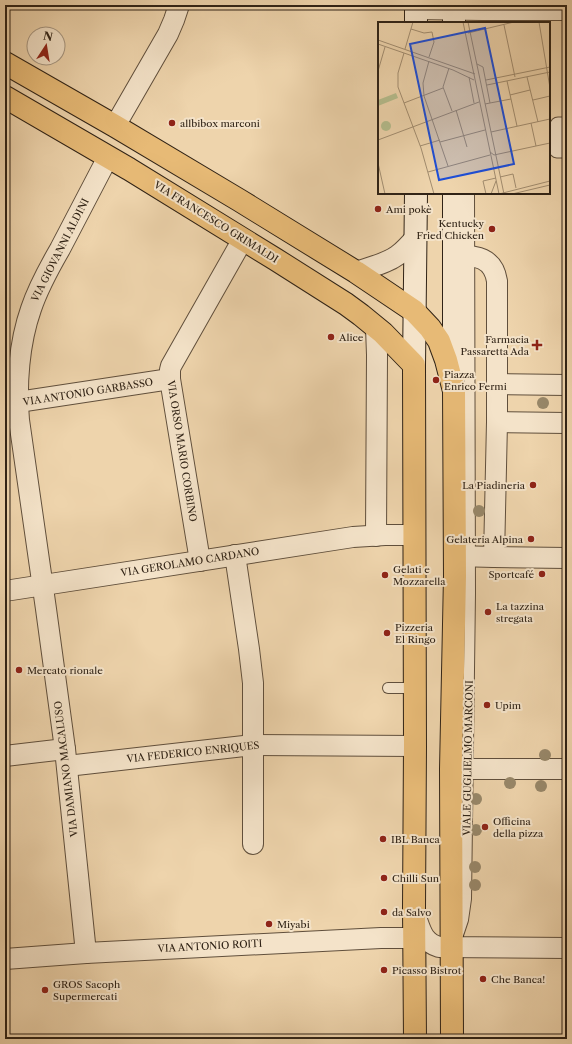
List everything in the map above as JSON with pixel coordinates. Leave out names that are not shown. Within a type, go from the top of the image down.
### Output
[{"type":"main road","points":[[5,63],[115,126],[239,200],[356,272],[414,311],[430,328],[439,341],[446,360],[454,391]]},
{"type":"main road","name":"VIA FRANCESCO GRIMALDI","points":[[5,98],[108,157],[346,304],[376,327],[414,365]]},
{"type":"main road","points":[[415,1039],[414,311],[416,194]]},
{"type":"main road","points":[[454,194],[462,255],[454,391],[462,561]]},
{"type":"main road","name":"VIALE GUGLIELMO MARCONI","points":[[452,1039],[452,947],[459,769],[462,561]]},
{"type":"street","points":[[115,126],[170,30],[179,5]]},
{"type":"street","points":[[416,12],[567,10]]},
{"type":"street","points":[[558,133],[557,150],[567,150]]},
{"type":"street","name":"VIA GIOVANNI ALDINI","points":[[43,585],[19,420],[11,403],[25,329],[31,309],[43,281],[108,157]]},
{"type":"street","points":[[356,272],[386,262],[398,256],[416,237]]},
{"type":"street","name":"VIA ORSO MARIO CORBINO","points":[[200,561],[170,379],[170,370],[243,239]]},
{"type":"street","points":[[462,255],[479,257],[489,264],[494,271],[497,281],[497,422],[494,557]]},
{"type":"street","points":[[376,327],[376,536],[414,535]]},
{"type":"street","name":"VIA ANTONIO GARBASSO","points":[[11,403],[170,379]]},
{"type":"street","points":[[497,384],[567,385]]},
{"type":"street","points":[[497,422],[567,423]]},
{"type":"street","name":"VIA GEROLAMO CARDANO","points":[[5,591],[355,537],[376,536]]},
{"type":"street","points":[[235,555],[252,672],[253,844]]},
{"type":"street","points":[[462,561],[494,557],[567,558]]},
{"type":"street","name":"VIA DAMIANO MACALUSO","points":[[43,585],[66,758],[86,953]]},
{"type":"street","name":"VIA FEDERICO ENRIQUES","points":[[5,756],[66,758],[253,745],[415,746]]},
{"type":"street","points":[[459,769],[567,769]]},
{"type":"street","points":[[414,913],[424,938],[431,944],[439,947],[567,948]]},
{"type":"street","name":"VIA ANTONIO ROITI","points":[[5,959],[86,953],[381,938],[414,938]]},
{"type":"lane","points":[[462,561],[462,255],[469,194]]},
{"type":"lane","points":[[388,688],[415,688]]},
{"type":"place","name":"allbibox marconi","points":[[172,123]]},
{"type":"place","name":"Ami pokè","points":[[378,209]]},
{"type":"place","name":"Kentucky Fried Chicken","points":[[492,229]]},
{"type":"place","name":"Alice","points":[[331,337]]},
{"type":"place","name":"Farmacia Passaretta Ada","points":[[537,345]]},
{"type":"place","name":"Piazza Enrico Fermi","points":[[436,380]]},
{"type":"place","name":"La Piadineria","points":[[533,485]]},
{"type":"place","name":"Gelateria Alpina","points":[[531,539]]},
{"type":"place","name":"Sportcafé","points":[[542,574]]},
{"type":"place","name":"Gelati e Mozzarella","points":[[385,575]]},
{"type":"place","name":"La tazzina stregata","points":[[488,612]]},
{"type":"place","name":"Pizzeria El Ringo","points":[[387,633]]},
{"type":"place","name":"Mercato rionale","points":[[19,670]]},
{"type":"place","name":"Upim","points":[[487,705]]},
{"type":"place","name":"Officina della pizza","points":[[485,827]]},
{"type":"place","name":"IBL Banca","points":[[383,839]]},
{"type":"place","name":"Chilli Sun","points":[[384,878]]},
{"type":"place","name":"da Salvo","points":[[384,912]]},
{"type":"place","name":"Miyabi","points":[[269,924]]},
{"type":"place","name":"Picasso Bistrot","points":[[384,970]]},
{"type":"place","name":"Che Banca!","points":[[483,979]]},
{"type":"place","name":"GROS Sacoph Supermercati","points":[[45,990]]}]
